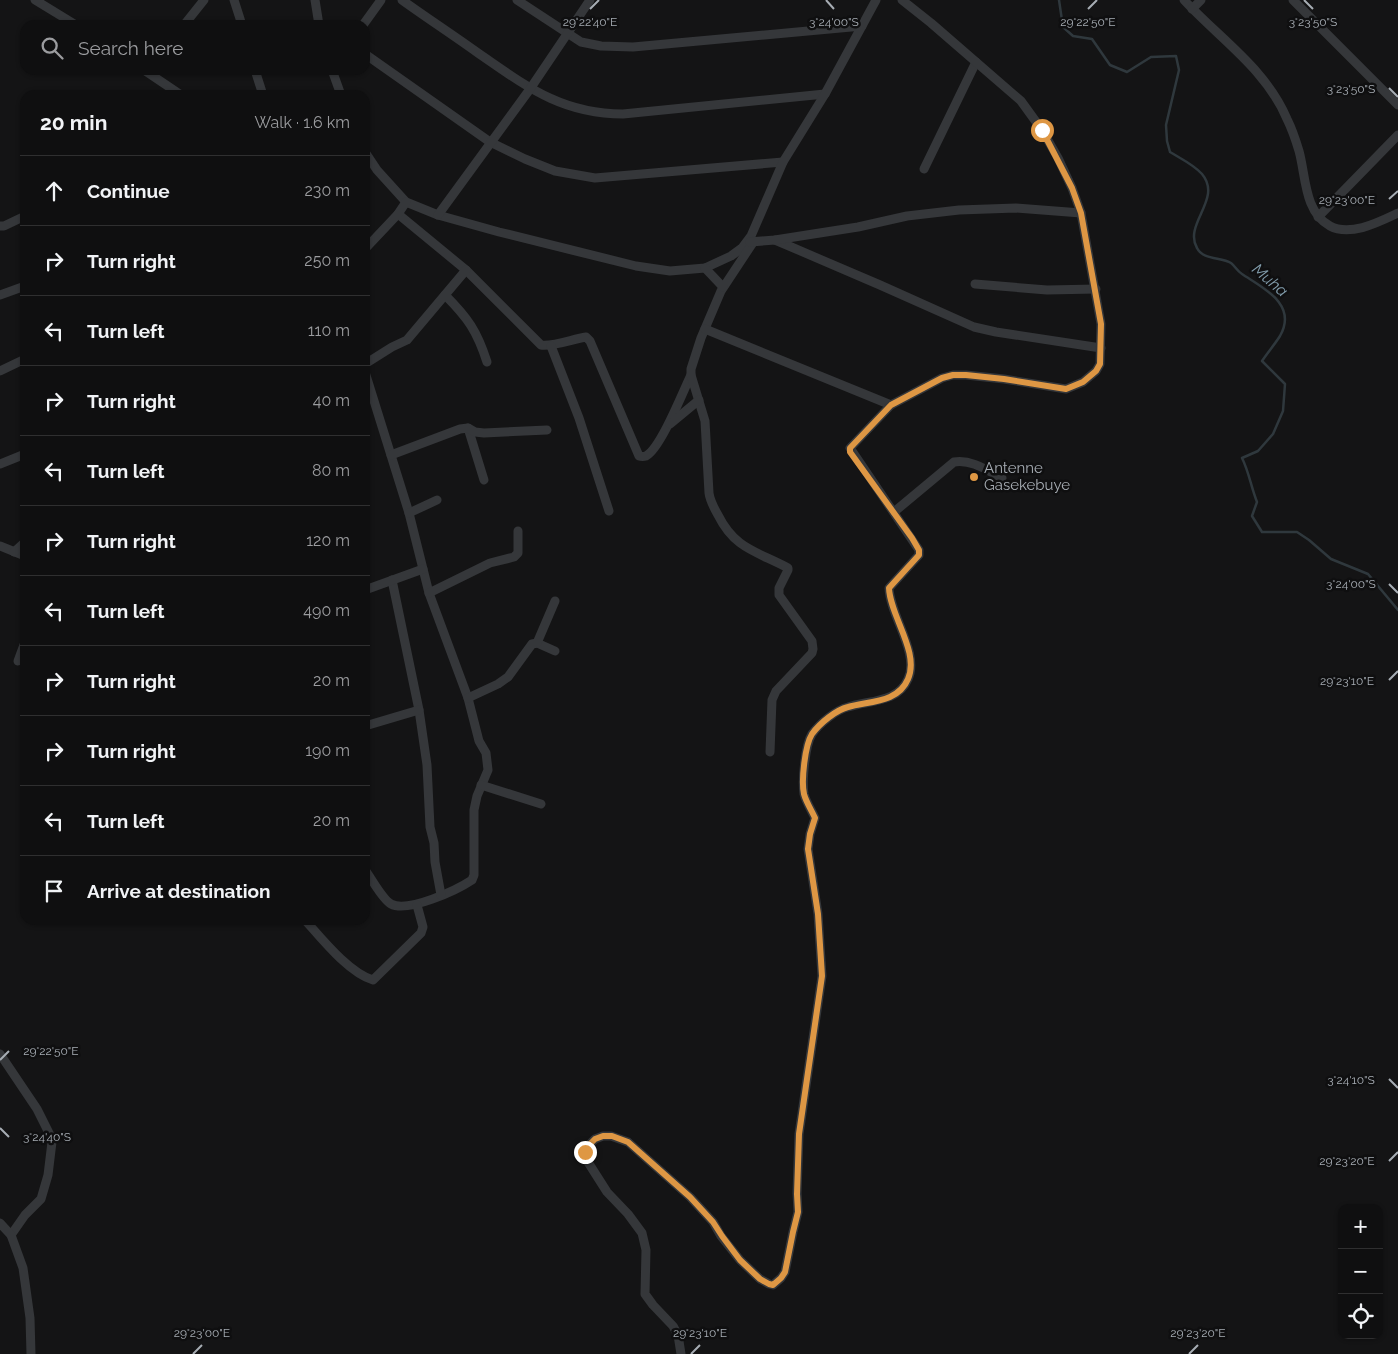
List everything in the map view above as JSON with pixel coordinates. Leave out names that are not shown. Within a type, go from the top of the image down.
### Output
[{"type":"street","points":[[35,0],[68,20]]},
{"type":"street","points":[[188,20],[204,0]]},
{"type":"street","points":[[234,0],[240,20]]},
{"type":"street","points":[[316,0],[318,20]]},
{"type":"street","points":[[367,20],[381,0]]},
{"type":"street","points":[[402,0],[530,89],[581,110],[603,114],[623,114],[825,94]]},
{"type":"street","points":[[517,0],[581,42],[601,46],[633,47],[862,26]]},
{"type":"street","points":[[438,215],[530,89],[590,0]]},
{"type":"street","points":[[398,214],[466,270],[541,345],[552,346],[586,337],[590,341],[638,456],[646,456],[651,452],[668,425],[691,375],[697,350],[723,286],[751,242],[783,162],[825,94],[876,0]]},
{"type":"street","points":[[681,1354],[678,1335],[673,1326],[653,1305],[646,1294],[646,1250],[642,1233],[628,1214],[607,1192],[586,1159],[585,1152],[586,1148],[595,1139],[603,1136],[612,1136],[628,1142],[690,1197],[713,1222],[740,1260],[760,1279],[773,1285],[785,1272],[798,1212],[799,1134],[822,976],[818,914],[808,849],[815,818],[804,794],[804,770],[808,744],[818,727],[836,713],[849,706],[874,702],[897,693],[909,679],[911,670],[910,657],[891,602],[889,588],[920,553],[894,512],[850,452],[850,448],[891,405],[942,378],[953,375],[1004,379],[1056,389],[1071,388],[1083,382],[1096,371],[1100,364],[1101,324],[1081,213],[1058,158],[1031,113],[1021,101],[902,0]]},
{"type":"street","points":[[1184,0],[1246,60],[1263,78],[1276,96],[1288,120],[1299,150],[1310,202],[1318,217],[1329,226],[1350,230],[1380,221],[1398,213]]},
{"type":"street","points":[[1192,9],[1202,0]]},
{"type":"street","points":[[1293,0],[1398,105]]},
{"type":"street","points":[[370,58],[490,142],[555,171],[595,178],[783,162]]},
{"type":"street","points":[[924,169],[976,62]]},
{"type":"street","points":[[152,75],[173,90]]},
{"type":"street","points":[[257,75],[261,90]]},
{"type":"street","points":[[334,75],[338,90]]},
{"type":"street","points":[[1318,217],[1398,135]]},
{"type":"street","points":[[370,160],[406,202],[438,215],[636,266],[670,271],[705,268],[717,264],[751,242],[858,227],[907,216],[950,211],[1016,208],[1081,213]]},
{"type":"street","points":[[370,244],[398,214],[406,202]]},
{"type":"street","points":[[0,226],[20,219]]},
{"type":"street","points":[[775,240],[880,284],[974,327],[1101,348]]},
{"type":"street","points":[[717,264],[730,277]]},
{"type":"street","points":[[705,268],[723,286]]},
{"type":"street","points":[[370,361],[407,340],[466,270]]},
{"type":"street","points":[[975,284],[1047,290],[1096,289]]},
{"type":"street","points":[[0,295],[20,288]]},
{"type":"street","points":[[445,295],[463,312],[472,324],[479,337],[487,362]]},
{"type":"street","points":[[705,329],[891,405]]},
{"type":"street","points":[[552,346],[579,418],[609,511]]},
{"type":"street","points":[[0,371],[20,361]]},
{"type":"street","points":[[691,375],[705,421],[709,493],[712,503],[731,536],[760,555],[788,568],[778,595],[813,645],[812,653],[776,691],[772,700],[770,752]]},
{"type":"street","points":[[370,388],[409,514],[429,593],[468,698],[478,741],[486,753],[488,770],[477,796],[474,810],[474,878],[417,905],[397,906],[386,900],[370,877]]},
{"type":"street","points":[[668,425],[699,400]]},
{"type":"street","points":[[391,455],[460,429],[468,428],[475,432],[484,433],[547,430]]},
{"type":"street","points":[[468,428],[484,480]]},
{"type":"street","points":[[0,464],[20,456]]},
{"type":"street","points":[[894,512],[954,462],[966,462],[1002,478]]},
{"type":"street","points":[[409,514],[437,500]]},
{"type":"street","points":[[429,593],[490,563],[514,557],[518,553],[518,531]]},
{"type":"street","points":[[0,546],[20,554]]},
{"type":"street","points":[[14,552],[20,547]]},
{"type":"street","points":[[370,588],[423,569]]},
{"type":"street","points":[[392,580],[427,765],[430,827],[434,842],[435,862],[441,895]]},
{"type":"street","points":[[468,698],[498,684],[508,676],[532,644],[536,643],[555,601]]},
{"type":"street","points":[[536,643],[555,651]]},
{"type":"street","points":[[18,661],[20,656]]},
{"type":"street","points":[[370,724],[418,710]]},
{"type":"street","points":[[481,785],[541,804]]},
{"type":"street","points":[[309,925],[337,956],[374,980],[421,933],[423,927],[417,905]]},
{"type":"street","points":[[0,1054],[37,1109],[52,1142],[44,1192],[37,1204],[25,1215],[12,1235]]},
{"type":"street","points":[[0,1223],[12,1235],[23,1268],[30,1318],[31,1354]]},
{"type":"waterway","name":"Muha","points":[[1059,0],[1063,27],[1073,36],[1092,39],[1110,65],[1127,72],[1151,57],[1176,56],[1179,70],[1166,125],[1167,141],[1170,152],[1191,164],[1202,174],[1207,183],[1208,193],[1206,202],[1195,230],[1194,239],[1197,248],[1203,255],[1231,263],[1240,273],[1268,291],[1276,298],[1285,315],[1280,336],[1262,361],[1285,384],[1283,411],[1273,434],[1258,451],[1242,458],[1257,502],[1252,516],[1262,532],[1297,532],[1331,559],[1368,574],[1398,610]]},
{"type":"place","name":"Antenne Gasekebuye","points":[[974,477]]},
{"type":"route","points":[[585,1152],[586,1148],[595,1139],[603,1136],[612,1136],[628,1142],[690,1197],[713,1222],[740,1260],[760,1279],[773,1285],[778,1282],[785,1272],[799,1207],[797,1171],[799,1134],[822,976],[818,914],[808,849],[815,818],[804,794],[804,770],[808,744],[818,727],[842,709],[874,702],[897,693],[909,679],[911,670],[910,657],[891,602],[889,588],[920,553],[912,538],[850,452],[850,448],[891,405],[942,378],[953,375],[966,375],[1066,389],[1076,387],[1096,371],[1100,364],[1101,324],[1081,213],[1058,158],[1042,130]]}]
